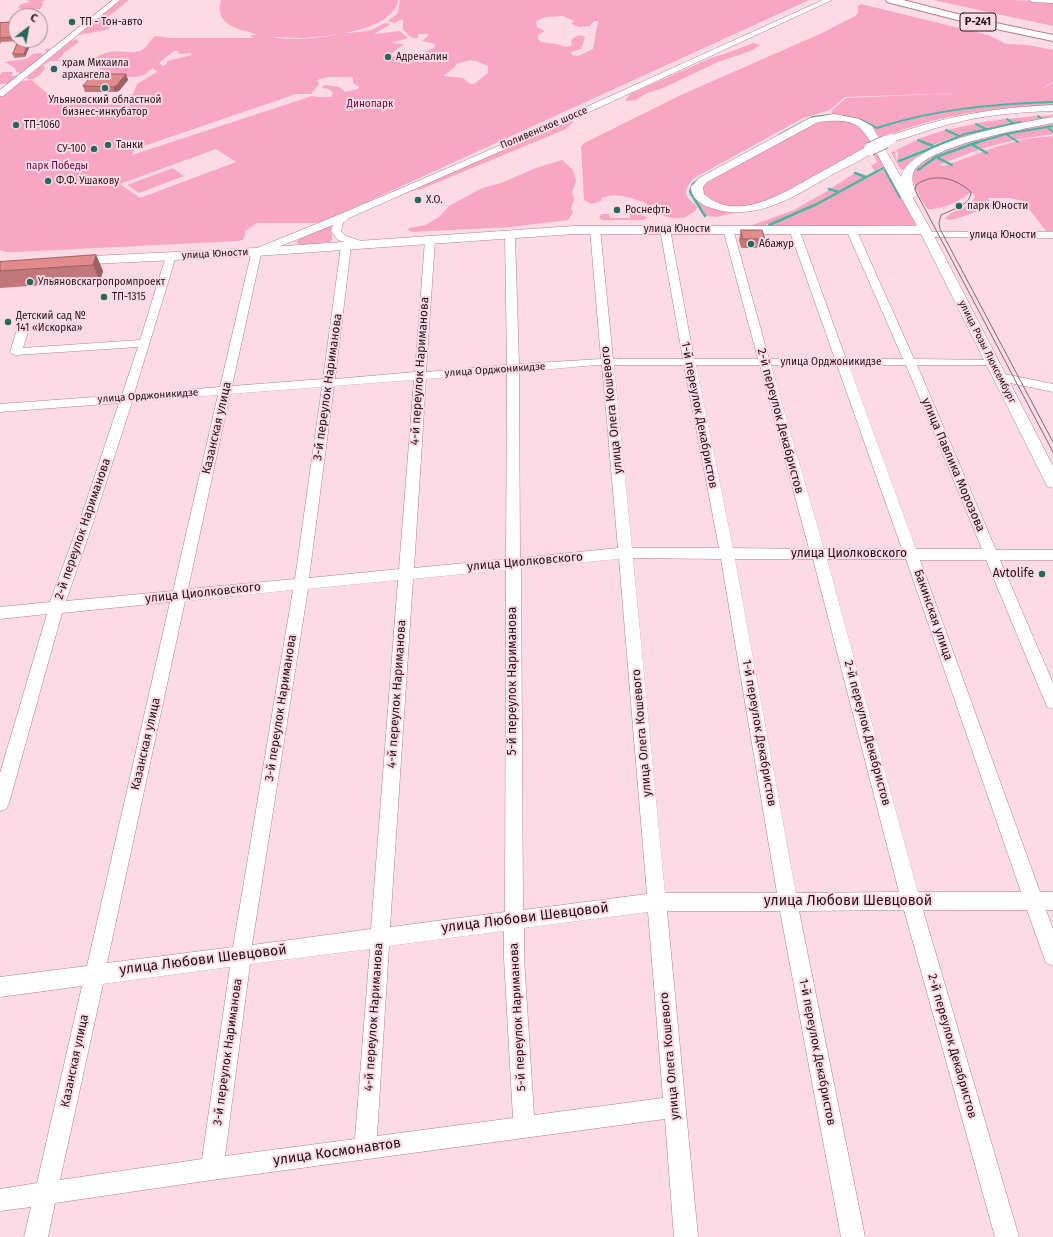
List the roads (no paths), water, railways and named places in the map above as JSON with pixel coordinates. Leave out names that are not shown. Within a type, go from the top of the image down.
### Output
[{"type":"highway","name":"Р-241","points":[[892,0],[904,1],[1053,35]]},
{"type":"highway","name":"Р-241","points":[[904,1],[977,22],[1053,38]]},
{"type":"main road","points":[[925,229],[870,130],[861,123],[840,118],[814,120],[703,180],[697,187],[697,192],[701,197],[716,206],[739,209],[766,206],[788,196],[872,154],[892,143],[928,126],[1004,111],[1053,108]]},
{"type":"main road","points":[[892,143],[980,120],[1053,114]]},
{"type":"main road","points":[[925,229],[907,185],[909,170],[921,158],[941,149],[974,139],[1021,126],[1053,120]]},
{"type":"main road","points":[[816,193],[872,154]]},
{"type":"main road","name":"улица Юности","points":[[430,240],[594,223],[700,221],[742,214],[766,206]]},
{"type":"main road","points":[[728,229],[736,224],[762,218]]},
{"type":"main road","name":"улица Юности","points":[[59,261],[256,252],[595,229],[925,229]]},
{"type":"main road","name":"улица Розы Люксембург","points":[[925,229],[1053,482]]},
{"type":"street","points":[[0,94],[117,0]]},
{"type":"street","name":"Поливенское шоссе","points":[[256,252],[346,215],[829,0]]},
{"type":"street","points":[[1032,0],[1053,1]]},
{"type":"street","points":[[346,215],[341,218],[336,226],[338,235],[348,241],[363,244]]},
{"type":"street","name":"улица Олега Кошевого","points":[[595,229],[686,1237]]},
{"type":"street","name":"1-й переулок Декабристов","points":[[665,229],[689,362],[727,554],[788,901],[853,1237]]},
{"type":"street","name":"2-й переулок Декабристов","points":[[728,229],[819,554],[912,901],[1007,1237]]},
{"type":"street","name":"улица Юности","points":[[925,229],[1053,235]]},
{"type":"street","name":"Бакинская улица","points":[[794,230],[911,554],[1053,956]]},
{"type":"street","name":"улица Павлика Морозова","points":[[851,230],[910,362],[1053,702]]},
{"type":"street","name":"5-й переулок Нариманова","points":[[510,235],[513,368],[514,958],[524,1128]]},
{"type":"street","name":"4-й переулок Нариманова","points":[[365,1148],[430,240]]},
{"type":"street","name":"3-й переулок Нариманова","points":[[212,1169],[241,955],[302,583],[346,246]]},
{"type":"street","name":"Казанская улица","points":[[36,1237],[256,252]]},
{"type":"street","name":"2-й переулок Нариманова","points":[[0,803],[56,608],[145,343],[171,256]]},
{"type":"street","points":[[22,332],[16,352],[145,343]]},
{"type":"street","name":"улица Орджоникидзе","points":[[0,408],[607,362],[992,362]]},
{"type":"street","points":[[1000,377],[1053,388]]},
{"type":"street","name":"улица Циолковского","points":[[0,613],[513,562],[625,553],[1053,555]]},
{"type":"street","name":"улица Любови Шевцовой","points":[[0,986],[656,902],[1053,901]]},
{"type":"street","name":"улица Космонавтов","points":[[0,1200],[212,1169],[674,1107]]},
{"type":"waterway","points":[[843,116],[861,120],[877,128],[942,112],[1008,104],[1053,102]]},
{"type":"waterway","points":[[779,135],[813,117],[830,115]]},
{"type":"waterway","points":[[1007,119],[1013,123]]},
{"type":"waterway","points":[[943,143],[965,134],[1020,122]]},
{"type":"waterway","points":[[976,124],[986,129]]},
{"type":"waterway","points":[[1047,127],[1053,126]]},
{"type":"waterway","points":[[1006,134],[1047,127]]},
{"type":"waterway","points":[[1047,127],[1053,132]]},
{"type":"waterway","points":[[946,130],[959,136]]},
{"type":"waterway","points":[[976,143],[1006,134]]},
{"type":"waterway","points":[[1006,134],[1018,142]]},
{"type":"waterway","points":[[918,140],[925,143]]},
{"type":"waterway","points":[[923,142],[933,146]]},
{"type":"waterway","points":[[899,161],[946,142]]},
{"type":"waterway","points":[[972,144],[976,143]]},
{"type":"waterway","points":[[936,157],[972,144]]},
{"type":"waterway","points":[[972,144],[987,153]]},
{"type":"waterway","points":[[918,170],[936,157]]},
{"type":"waterway","points":[[936,157],[952,165]]},
{"type":"waterway","points":[[839,192],[883,168]]},
{"type":"waterway","points":[[885,170],[900,197]]},
{"type":"waterway","points":[[855,173],[866,177]]},
{"type":"waterway","points":[[702,177],[693,184],[690,192],[705,216]]},
{"type":"waterway","points":[[829,189],[839,192]]},
{"type":"waterway","points":[[769,225],[817,204],[839,192]]},
{"type":"tram line","points":[[1053,442],[940,229],[939,223],[941,215],[964,204],[970,197],[971,192],[959,183],[945,178],[923,181],[916,185],[915,190],[1053,452]]},
{"type":"place","name":"ТП - Тон-авто","points":[[72,22]]},
{"type":"place","name":"Адреналин","points":[[388,57]]},
{"type":"place","name":"храм Михаила архангела","points":[[54,69]]},
{"type":"place","name":"Ульяновский областной бизнес-инкубатор","points":[[105,88]]},
{"type":"place","name":"ТП-1060","points":[[16,125]]},
{"type":"place","name":"Танки","points":[[108,145]]},
{"type":"place","name":"СУ-100","points":[[94,149]]},
{"type":"place","name":"Ф.Ф. Ушакову","points":[[48,181]]},
{"type":"place","name":"Х.О.","points":[[418,200]]},
{"type":"place","name":"парк Юности","points":[[959,206]]},
{"type":"place","name":"Роснефть","points":[[617,210]]},
{"type":"place","name":"Абажур","points":[[751,244]]},
{"type":"place","name":"Ульяновскагропромпроект","points":[[30,282]]},
{"type":"place","name":"ТП-1315","points":[[104,297]]},
{"type":"place","name":"Детский сад № 141 «Искорка»","points":[[8,322]]},
{"type":"place","name":"Avtolife","points":[[1042,574]]},
{"type":"park label","name":"Динопарк","points":[[370,104]]},
{"type":"park label","name":"парк Победы","points":[[57,166]]}]
